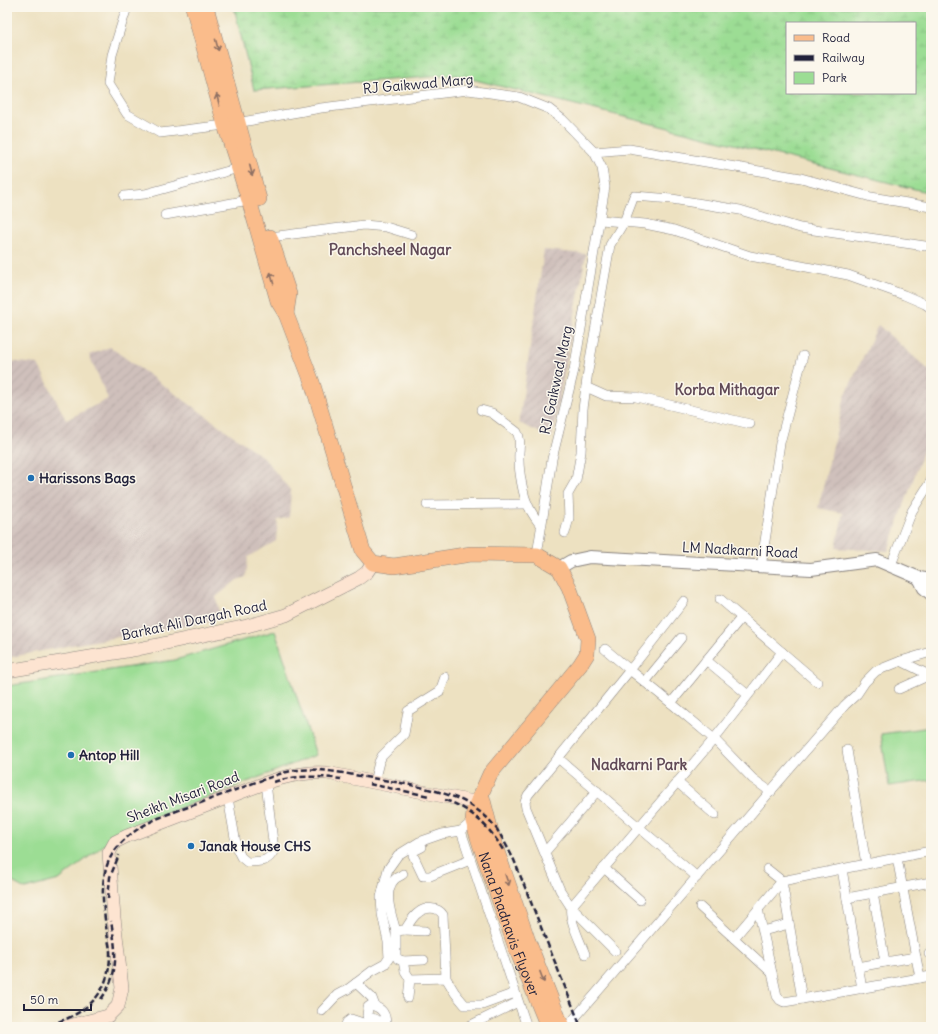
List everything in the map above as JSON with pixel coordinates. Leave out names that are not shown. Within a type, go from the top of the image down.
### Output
[{"type":"main road","points":[[193,7],[289,294],[286,314]]},
{"type":"main road","points":[[206,7],[232,124],[239,168],[278,301],[286,314],[312,382],[363,551],[373,563],[394,566],[471,554],[536,555],[559,568],[569,587],[588,638],[587,654],[580,665],[490,774],[481,800],[474,810],[481,821]]},
{"type":"main road","name":"Barkat Ali Dargah Road","points":[[7,671],[138,649],[247,626],[286,615],[359,578],[367,572],[373,563]]},
{"type":"main road","name":"Sheikh Misari Road","points":[[65,1027],[108,1016],[118,1006],[122,988],[108,853],[115,842],[127,836],[266,783],[297,774],[318,772],[481,800]]},
{"type":"main road","name":"Nana Phadnavis Flyover","points":[[481,821],[516,948],[548,1027]]},
{"type":"main road","name":"Nana Phadnavis Flyover","points":[[487,845],[528,941],[562,1027]]},
{"type":"street","name":"RJ Gaikwad Marg","points":[[127,7],[112,55],[108,84],[127,114],[160,133],[232,124],[321,108],[468,90],[520,97],[550,109],[562,119],[594,152],[602,168],[605,187],[574,370],[552,459],[536,555]]},
{"type":"street","points":[[594,152],[629,149],[801,178],[871,197],[931,207]]},
{"type":"street","points":[[124,196],[145,194],[239,168]]},
{"type":"street","points":[[565,533],[569,518],[568,494],[576,480],[581,452],[586,387],[610,245],[624,222],[634,196],[740,210],[800,228],[925,246]]},
{"type":"street","points":[[165,215],[249,200]]},
{"type":"street","points":[[600,220],[645,224],[674,230],[750,256],[848,275],[904,295],[931,308]]},
{"type":"street","points":[[270,237],[364,225],[386,227],[412,235]]},
{"type":"street","points":[[761,567],[780,443],[803,356]]},
{"type":"street","points":[[586,387],[606,396],[636,397],[750,424]]},
{"type":"street","points":[[481,410],[492,413],[517,432],[520,441],[518,458],[527,504],[542,526]]},
{"type":"street","points":[[891,565],[912,511],[931,481]]},
{"type":"street","points":[[427,505],[527,504]]},
{"type":"street","name":"LM Nadkarni Road","points":[[559,568],[571,561],[590,557],[811,569],[877,560],[919,578],[931,580]]},
{"type":"street","name":"LM Nadkarni Road","points":[[919,578],[924,588],[931,594]]},
{"type":"street","points":[[720,599],[817,682]]},
{"type":"street","points":[[615,951],[570,907],[560,890],[526,808],[525,802],[528,795],[684,601]]},
{"type":"street","points":[[671,703],[741,618]]},
{"type":"street","points":[[645,682],[681,638]]},
{"type":"street","points":[[605,649],[714,739],[753,779],[771,792]]},
{"type":"street","points":[[585,954],[572,918],[570,907],[714,739],[782,652]]},
{"type":"street","points":[[568,1027],[845,705],[857,694],[865,682],[876,671],[901,660],[931,652]]},
{"type":"street","points":[[706,660],[748,695]]},
{"type":"street","points":[[901,660],[931,676]]},
{"type":"street","points":[[899,689],[931,676]]},
{"type":"street","points":[[374,782],[382,756],[404,734],[408,711],[440,692],[445,677]]},
{"type":"street","points":[[847,750],[866,864]]},
{"type":"street","points":[[558,758],[697,877]]},
{"type":"street","points":[[676,782],[715,815]]},
{"type":"street","points":[[228,798],[237,849],[241,857],[247,862],[264,861],[271,856],[274,850],[266,783]]},
{"type":"street","points":[[544,852],[597,791]]},
{"type":"street","points":[[470,860],[427,876],[423,876],[413,855],[416,849],[440,838],[462,833],[481,821]]},
{"type":"street","points":[[462,833],[516,998],[527,1027]]},
{"type":"street","points":[[322,1011],[337,995],[348,989],[372,971],[386,964],[389,958],[388,942],[382,914],[381,897],[388,869],[398,855],[419,842],[442,834],[462,833]]},
{"type":"street","points":[[734,938],[782,881],[931,851]]},
{"type":"street","points":[[897,858],[920,978]]},
{"type":"street","points":[[604,868],[640,900]]},
{"type":"street","points":[[767,869],[782,881],[802,999]]},
{"type":"street","points":[[842,869],[862,989]]},
{"type":"street","points":[[403,874],[395,878],[391,884],[388,898],[389,907],[400,931],[396,956],[403,961],[424,960]]},
{"type":"street","points":[[847,898],[931,882]]},
{"type":"street","points":[[873,893],[885,962]]},
{"type":"street","points":[[700,907],[772,973]]},
{"type":"street","points":[[400,931],[420,911],[432,908],[441,910],[443,915],[446,978],[455,993],[465,1005]]},
{"type":"street","points":[[758,909],[777,996],[784,1002],[931,976]]},
{"type":"street","points":[[763,931],[789,924]]},
{"type":"street","points":[[400,931],[425,931]]},
{"type":"street","points":[[858,967],[916,957]]},
{"type":"street","points":[[403,961],[405,971],[410,979],[408,998]]},
{"type":"street","points":[[410,979],[446,978]]},
{"type":"street","points":[[356,983],[373,1003]]},
{"type":"street","points":[[454,1005],[482,1005],[516,998]]},
{"type":"street","points":[[467,1027],[516,998]]},
{"type":"street","points":[[345,1027],[347,1022],[351,1019],[375,1027]]},
{"type":"shaded area","points":[[544,250],[586,254],[552,438],[519,423]]},
{"type":"shaded area","points":[[878,325],[931,372],[931,429],[888,551],[836,548],[843,513],[818,508],[845,396]]},
{"type":"shaded area","points":[[110,347],[263,457],[291,491],[289,517],[278,520],[276,541],[248,557],[246,577],[237,580],[216,597],[219,612],[210,622],[82,643],[7,658],[7,361],[38,364],[66,420],[108,399],[89,355]]},
{"type":"green space","points":[[234,7],[931,7],[931,193],[455,75],[254,90]]},
{"type":"green space","points":[[275,631],[316,755],[122,831],[59,880],[25,889],[7,879],[7,686],[175,660]]},
{"type":"green space","points":[[931,727],[931,780],[889,786],[881,734]]},
{"type":"railway","points":[[41,1027],[69,1018],[80,1011],[90,1004],[99,994],[105,983],[109,969],[110,953],[103,901],[104,879],[110,858],[124,840],[144,825],[167,815],[277,775],[293,771],[306,770],[340,772],[425,788],[466,802],[490,820],[505,842],[514,860],[581,1027]]},
{"type":"railway","points":[[274,782],[290,778],[307,777],[341,779]]},
{"type":"railway","points":[[369,784],[429,796]]},
{"type":"railway","points":[[445,800],[463,808],[478,819],[486,826],[503,850]]},
{"type":"railway","points":[[108,899],[110,877],[119,855]]},
{"type":"railway","points":[[101,999],[107,990],[114,971],[115,951],[111,921]]},
{"type":"place","name":"Harissons Bags","points":[[31,478]]},
{"type":"place","name":"Antop Hill","points":[[71,755]]},
{"type":"place","name":"Janak House CHS","points":[[191,846]]},
{"type":"district","name":"Panchsheel Nagar","points":[[390,250]]},
{"type":"district","name":"Korba Mithagar","points":[[727,390]]},
{"type":"district","name":"Nadkarni Park","points":[[639,765]]}]
